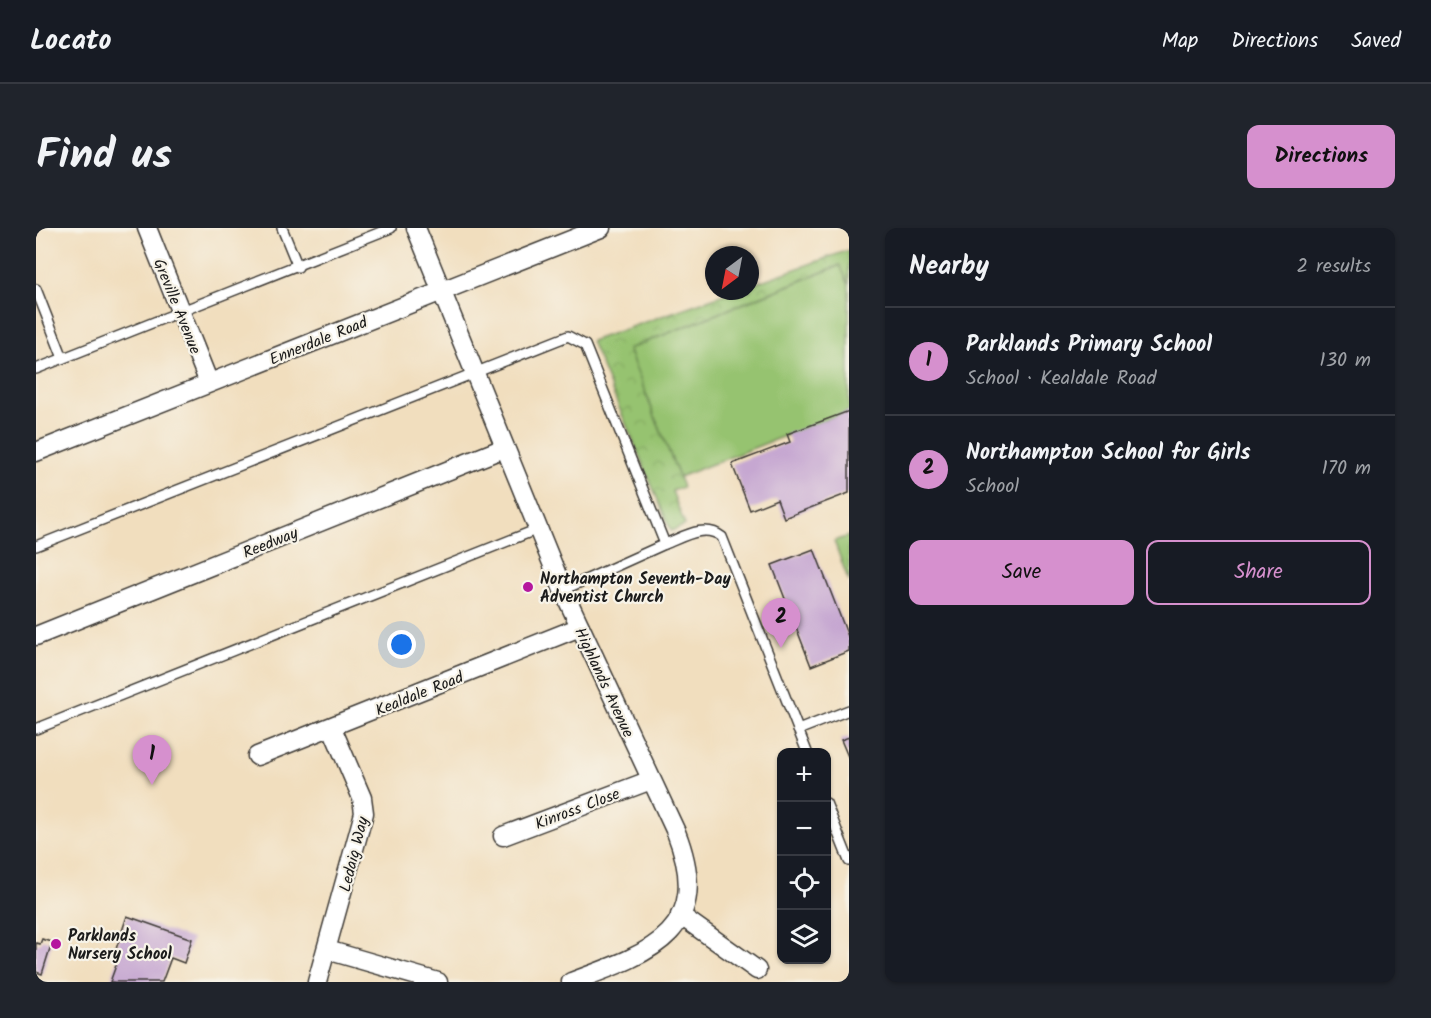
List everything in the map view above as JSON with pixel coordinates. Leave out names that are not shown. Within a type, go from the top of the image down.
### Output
[{"type":"street","name":"Greville Avenue","points":[[147,228],[209,383]]},
{"type":"street","name":"Highlands Avenue","points":[[416,228],[563,590],[687,862],[689,886],[680,915],[664,937],[650,951],[572,982]]},
{"type":"street","name":"Ennerdale Road","points":[[36,452],[601,228]]},
{"type":"street","name":"Reedway","points":[[36,636],[504,448]]},
{"type":"street","name":"Kealdale Road","points":[[257,756],[332,728],[580,627]]},
{"type":"street","name":"Ledaig Way","points":[[317,982],[364,813],[362,798],[332,728]]},
{"type":"street","name":"Kinross Close","points":[[503,836],[651,780]]},
{"type":"street","points":[[680,915],[757,969]]},
{"type":"street","points":[[327,950],[438,982]]},
{"type":"lane","points":[[282,228],[298,267]]},
{"type":"lane","points":[[36,369],[392,228]]},
{"type":"lane","points":[[36,289],[63,358]]},
{"type":"lane","points":[[36,546],[562,336],[581,340],[585,345],[664,544]]},
{"type":"lane","points":[[36,729],[538,529]]},
{"type":"lane","points":[[563,590],[664,544],[705,530],[715,531],[722,537],[805,748]]},
{"type":"lane","points":[[798,730],[849,710]]},
{"type":"lane","points":[[831,816],[849,861]]},
{"type":"green space","points":[[849,250],[849,285],[840,265],[759,297],[759,282]]},
{"type":"green space","points":[[841,265],[849,285],[849,411],[679,477],[628,349],[752,300],[759,300],[759,297]]},
{"type":"green space","points":[[707,300],[752,300],[628,349],[683,487],[672,491],[685,525],[671,531],[591,341]]},
{"type":"green space","points":[[849,536],[849,582],[834,541]]},
{"type":"building","points":[[849,411],[849,493],[784,518],[777,499],[750,510],[732,464],[790,442],[787,434]]},
{"type":"building","points":[[814,549],[849,639],[849,651],[811,666],[772,565]]},
{"type":"building","points":[[849,737],[849,759],[841,740]]},
{"type":"building","points":[[127,916],[192,939],[184,963],[171,958],[162,982],[110,982],[119,957],[114,955]]},
{"type":"building","points":[[42,939],[52,942],[42,974],[36,972],[36,943],[40,944]]},
{"type":"place","name":"Northampton Seventh-Day Adventist Church","points":[[528,587]]},
{"type":"place","name":"Northampton School for Girls","points":[[781,648]]},
{"type":"place","name":"Parklands Primary School","points":[[152,785]]},
{"type":"place","name":"Parklands Nursery School","points":[[56,944]]}]
